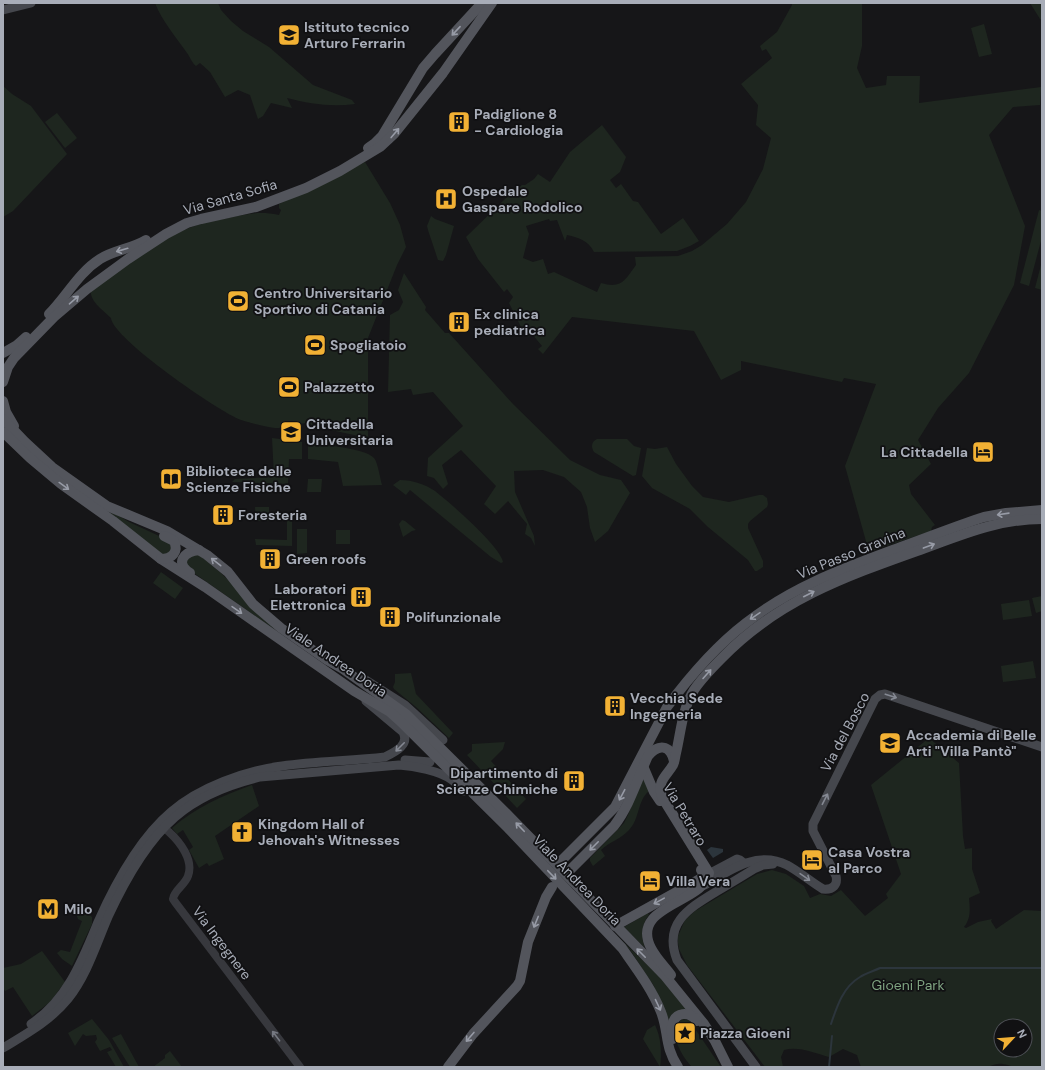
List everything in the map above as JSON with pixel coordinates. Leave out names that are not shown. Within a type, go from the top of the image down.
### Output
[{"type":"main road","points":[[3,10],[31,3]]},
{"type":"main road","name":"Via Santa Sofia","points":[[3,353],[22,341],[55,308],[77,279],[110,253],[133,247],[185,217],[255,202],[304,182],[337,166],[375,143],[382,136],[428,62],[482,3]]},
{"type":"main road","name":"Via Santa Sofia","points":[[3,382],[11,362],[35,336],[80,295],[128,258],[166,234],[187,223],[268,204],[340,172],[388,141],[431,88],[492,3]]},
{"type":"main road","points":[[428,62],[434,73],[443,72]]},
{"type":"main road","points":[[417,79],[421,78],[428,81],[431,88]]},
{"type":"main road","points":[[3,401],[6,412],[25,442]]},
{"type":"main road","name":"Viale Andrea Doria","points":[[3,420],[52,467],[107,506],[167,531],[199,550],[228,572],[253,604],[281,628],[393,704],[416,723],[669,980],[704,1024]]},
{"type":"main road","name":"Viale Andrea Doria","points":[[3,432],[30,458],[61,484],[114,521],[161,559],[354,691],[390,712],[400,721],[506,826],[622,948],[658,1004],[664,1020],[668,1046],[679,1066]]},
{"type":"main road","points":[[107,506],[129,520],[174,541],[176,547],[175,554],[171,557],[161,559]]},
{"type":"main road","name":"Via Passo Gravina","points":[[557,865],[615,807],[667,707],[724,642],[748,621],[795,591],[844,568],[978,519],[1006,513],[1042,510]]},
{"type":"main road","name":"Via Passo Gravina","points":[[674,761],[685,708],[695,689],[737,642],[781,610],[812,592],[844,578],[979,528],[1008,522],[1042,519]]},
{"type":"main road","points":[[199,550],[186,554],[182,564],[185,570],[194,576],[205,588]]},
{"type":"main road","points":[[343,669],[361,677],[405,705],[443,740]]},
{"type":"main road","points":[[162,828],[172,811],[183,803],[216,785],[241,775],[281,766],[385,757],[399,750],[406,738],[403,732],[354,691]]},
{"type":"main road","name":"Via del Bosco","points":[[709,877],[737,859],[744,863],[762,859],[777,861],[787,865],[823,889],[832,888],[836,884],[836,876],[813,831],[813,824],[875,699],[880,695],[885,694],[1042,747]]},
{"type":"main road","points":[[644,766],[653,735]]},
{"type":"main road","points":[[571,869],[614,826],[619,819],[625,810],[648,756],[653,750],[660,747],[668,750],[672,753],[674,761]]},
{"type":"main road","points":[[4,1044],[45,1013],[58,1000],[76,974],[120,877],[140,848],[180,814],[210,796],[248,780],[290,770],[398,760],[430,762]]},
{"type":"main road","name":"Via Petraro","points":[[674,761],[661,782],[660,791],[662,797],[709,877]]},
{"type":"main road","points":[[270,775],[399,765],[412,766],[452,780],[506,826]]},
{"type":"main road","name":"Via Petraro","points":[[644,766],[654,792],[709,877]]},
{"type":"main road","points":[[743,876],[745,867],[744,863]]},
{"type":"main road","points":[[756,1067],[676,960],[673,948],[673,933],[676,926],[688,910],[743,876],[763,865],[787,865]]},
{"type":"main road","points":[[615,926],[709,877]]},
{"type":"main road","points":[[709,877],[659,913],[652,920],[648,931],[648,941],[651,948],[692,1002],[715,1041],[728,1067]]},
{"type":"main road","points":[[448,1067],[473,1034],[520,981],[528,942],[546,897],[552,887]]},
{"type":"main road","points":[[679,1066],[671,1030],[674,1020],[686,1014],[691,1016],[715,1041],[736,1067]]},
{"type":"street","name":"Via Ingegnere","points":[[162,828],[185,852],[189,867],[188,877],[173,900],[300,1067]]},
{"type":"green space","points":[[155,3],[218,3],[221,10],[231,21],[243,31],[269,47],[313,85],[352,100],[355,104],[321,104],[287,98],[292,108],[271,103],[263,116],[258,119],[250,95],[238,90],[225,97],[210,72],[200,63],[196,66],[192,62],[165,23]]},
{"type":"green space","points":[[792,3],[862,3],[862,46],[857,68],[866,88],[886,85],[887,76],[920,76],[919,103],[1041,87],[1040,105],[1013,107],[989,135],[1025,226],[1014,285],[969,373],[938,408],[918,440],[931,464],[909,485],[911,494],[935,525],[932,527],[931,531],[869,552],[845,466],[876,384],[844,378],[842,382],[741,361],[741,370],[721,380],[694,331],[572,317],[543,354],[538,349],[542,346],[532,334],[528,337],[522,329],[509,303],[513,297],[507,289],[504,292],[478,259],[466,237],[506,198],[522,185],[525,185],[534,179],[538,174],[550,182],[570,152],[602,125],[626,157],[620,172],[610,180],[616,188],[621,184],[633,201],[638,202],[661,234],[683,218],[699,241],[677,251],[594,252],[586,242],[579,239],[567,235],[565,241],[557,220],[550,221],[549,219],[526,226],[529,234],[523,258],[533,262],[543,259],[548,274],[554,272],[597,292],[601,283],[614,285],[626,279],[636,265],[635,257],[678,256],[692,251],[702,245],[727,224],[746,202],[763,169],[771,138],[756,125],[758,105],[741,84],[772,58],[766,49],[762,51],[760,46],[777,32]]},
{"type":"green space","points":[[1030,3],[1042,3],[1042,20],[1040,19]]},
{"type":"green space","points":[[984,24],[992,54],[979,57],[971,28]]},
{"type":"green space","points":[[3,86],[12,94],[31,106],[67,154],[13,211],[3,217]]},
{"type":"green space","points":[[57,113],[77,138],[65,148],[45,122]]},
{"type":"green space","name":"Centro Universitario Sportivo di Catania","points":[[365,162],[390,203],[400,225],[406,247],[397,265],[368,338],[368,438],[317,427],[307,423],[298,424],[293,421],[279,428],[271,427],[241,420],[229,414],[168,374],[147,357],[116,328],[111,318],[92,298],[91,290],[151,247],[176,233],[204,223],[242,215],[259,213],[279,215],[281,210],[279,208],[279,204]]},
{"type":"green space","points":[[1039,210],[1042,211],[1042,237],[1029,286],[1020,283]]},
{"type":"green space","points":[[431,216],[454,226],[443,261],[438,260],[428,230],[427,226]]},
{"type":"green space","points":[[1042,261],[1042,290],[1035,288]]},
{"type":"green space","points":[[404,273],[426,307],[425,310],[445,333],[449,333],[513,404],[570,460],[600,475],[621,480],[630,493],[608,531],[595,542],[590,528],[587,507],[581,492],[564,477],[543,470],[514,471],[515,492],[534,536],[535,546],[531,538],[525,534],[527,524],[508,501],[495,514],[484,504],[496,486],[461,450],[442,465],[448,484],[443,489],[434,478],[427,476],[428,458],[463,426],[433,392],[413,395],[411,389],[388,392],[390,315],[399,310],[403,302],[398,290]]},
{"type":"green space","points":[[3,424],[106,508],[129,522],[170,541],[172,552],[162,555],[3,427]]},
{"type":"green space","points":[[272,438],[302,442],[302,459],[289,459],[288,484],[232,482],[235,479],[274,477]]},
{"type":"green space","points":[[597,439],[627,439],[634,446],[641,448],[636,475],[633,476],[594,452],[592,445]]},
{"type":"green space","points":[[308,443],[353,449],[369,455],[375,460],[382,485],[343,486],[338,462],[308,459]]},
{"type":"green space","points":[[667,447],[676,464],[692,486],[703,497],[729,502],[759,495],[763,495],[767,498],[767,507],[748,524],[748,528],[763,561],[763,567],[755,571],[748,560],[708,527],[690,509],[652,488],[642,476],[647,448],[655,449]]},
{"type":"green space","points":[[308,479],[322,479],[321,492],[307,492]]},
{"type":"green space","points":[[400,480],[418,483],[435,491],[462,514],[484,536],[500,555],[503,562],[501,563],[491,557],[410,490],[406,495],[393,485]]},
{"type":"green space","points":[[255,507],[269,507],[269,521],[256,521]]},
{"type":"green space","points":[[287,519],[292,519],[292,546],[256,545],[255,539],[287,540]]},
{"type":"green space","points":[[402,520],[416,530],[403,537],[399,524]]},
{"type":"green space","points":[[297,529],[307,529],[307,553],[297,554]]},
{"type":"green space","points":[[336,530],[350,530],[350,544],[336,544]]},
{"type":"green space","points":[[195,553],[221,573],[288,639],[191,571],[185,562]]},
{"type":"green space","points":[[161,572],[183,588],[175,599],[153,583]]},
{"type":"green space","points":[[1042,596],[1042,611],[1036,613],[1032,598]]},
{"type":"green space","points":[[1029,600],[1032,616],[1003,620],[1001,604]]},
{"type":"green space","points":[[1033,661],[1036,678],[1003,682],[1001,666]]},
{"type":"green space","points":[[411,673],[416,694],[453,733],[449,738],[394,689],[395,674]]},
{"type":"green space","name":"Gioeni Park","points":[[929,738],[959,763],[965,849],[972,848],[972,869],[980,893],[969,898],[969,917],[964,927],[966,928],[978,922],[992,919],[991,921],[996,929],[1024,910],[1042,911],[1042,1067],[1022,1067],[997,1064],[988,1067],[861,1067],[857,1055],[843,1049],[829,1057],[806,1050],[790,1049],[784,1050],[781,1057],[783,1067],[765,1067],[687,965],[679,949],[678,936],[685,920],[695,911],[757,874],[772,870],[786,874],[804,886],[810,898],[820,894],[831,896],[841,890],[865,916],[888,898],[886,894],[901,874],[871,785]]},
{"type":"green space","points":[[505,742],[503,749],[491,761],[526,799],[517,808],[467,755],[472,751],[472,744]]},
{"type":"green space","points":[[643,777],[649,791],[642,800],[633,826],[622,836],[601,850],[605,856],[593,866],[590,858],[624,823]]},
{"type":"green space","points":[[252,785],[259,806],[215,836],[224,859],[209,866],[207,863],[199,868],[189,850],[193,847],[183,830],[177,834],[172,828],[200,808],[230,793]]},
{"type":"green space","points":[[82,909],[84,913],[92,917],[92,924],[72,966],[62,959],[57,953],[61,950],[70,952],[82,921],[78,919],[76,914]]},
{"type":"green space","points":[[648,913],[649,915],[644,922],[642,931],[645,948],[624,927]]},
{"type":"green space","points":[[612,931],[657,974],[688,1011],[669,1023],[654,986],[630,950]]},
{"type":"green space","points":[[42,951],[65,982],[50,1002],[32,1016],[13,987],[5,991],[3,988],[3,968],[21,964]]},
{"type":"green space","points":[[92,1019],[109,1040],[124,1067],[116,1067],[107,1052],[112,1050],[110,1047],[100,1051],[95,1042],[97,1039],[96,1035],[86,1036],[83,1034],[75,1046],[68,1033]]},
{"type":"green space","points":[[683,1019],[689,1020],[721,1067],[692,1067],[684,1057],[675,1036],[675,1029]]},
{"type":"green space","points":[[655,1025],[659,1035],[661,1056],[660,1067],[643,1039],[647,1030]]},
{"type":"green space","points":[[121,1034],[139,1067],[130,1067],[112,1038]]},
{"type":"green space","points":[[170,1051],[182,1067],[153,1067],[165,1058],[165,1055]]},
{"type":"shaded area","points":[[711,847],[723,849],[723,852],[713,858],[707,850]]},
{"type":"waterway","points":[[831,1024],[838,1004],[849,986],[862,976],[880,968],[1042,968]]},
{"type":"waterway","points":[[829,1067],[832,1036]]},
{"type":"place","name":"Istituto tecnico Arturo Ferrarin","points":[[289,35]]},
{"type":"place","name":"Padiglione 8 - Cardiologia","points":[[459,122]]},
{"type":"place","name":"Ospedale Gaspare Rodolico","points":[[446,199]]},
{"type":"place","name":"Centro Universitario Sportivo di Catania","points":[[238,301]]},
{"type":"place","name":"Ex clinica pediatrica","points":[[459,322]]},
{"type":"place","name":"Spogliatoio","points":[[315,345]]},
{"type":"place","name":"Palazzetto","points":[[289,387]]},
{"type":"place","name":"Cittadella Universitaria","points":[[291,432]]},
{"type":"place","name":"La Cittadella","points":[[983,452]]},
{"type":"place","name":"Biblioteca delle Scienze Fisiche","points":[[171,479]]},
{"type":"place","name":"Foresteria","points":[[223,515]]},
{"type":"place","name":"Green roofs","points":[[270,559]]},
{"type":"place","name":"Laboratori Elettronica","points":[[361,597]]},
{"type":"place","name":"Polifunzionale","points":[[390,617]]},
{"type":"place","name":"Vecchia Sede Ingegneria","points":[[615,706]]},
{"type":"place","name":"Accademia di Belle Arti \"Villa Pantò\"","points":[[890,743]]},
{"type":"place","name":"Dipartimento di Scienze Chimiche","points":[[574,781]]},
{"type":"place","name":"Kingdom Hall of Jehovah's Witnesses","points":[[242,832]]},
{"type":"place","name":"Casa Vostra al Parco","points":[[812,860]]},
{"type":"place","name":"Villa Vera","points":[[650,881]]},
{"type":"place","name":"Milo","points":[[48,909]]},
{"type":"place","name":"Piazza Gioeni","points":[[685,1033]]}]
